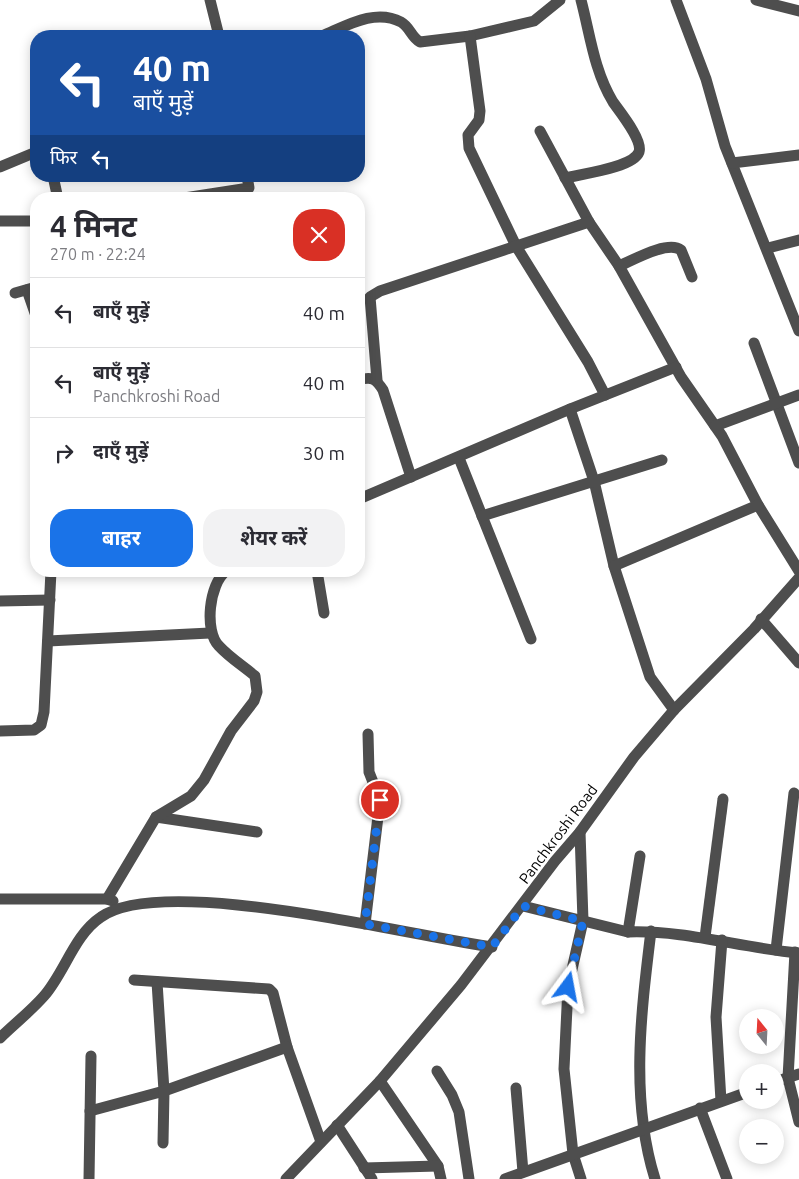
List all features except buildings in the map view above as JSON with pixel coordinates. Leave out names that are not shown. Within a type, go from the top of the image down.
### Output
[{"type":"street","points":[[210,0],[218,30]]},
{"type":"street","points":[[337,30],[373,16],[400,21],[408,26],[415,39],[420,42],[470,36],[534,21],[560,0]]},
{"type":"street","points":[[565,178],[623,165],[634,159],[639,151],[638,140],[607,91],[599,73],[581,0]]},
{"type":"street","points":[[676,0],[706,79],[732,163],[768,248],[799,331]]},
{"type":"street","points":[[756,0],[799,11]]},
{"type":"street","points":[[470,36],[480,111],[479,120],[468,135],[468,142],[516,246],[588,362],[606,395]]},
{"type":"street","points":[[540,131],[589,222],[619,266],[676,367],[715,426],[758,505],[799,571]]},
{"type":"street","points":[[0,167],[30,154]]},
{"type":"street","points":[[732,163],[799,155]]},
{"type":"street","points":[[224,192],[250,188]]},
{"type":"street","points":[[0,221],[30,222]]},
{"type":"street","points":[[411,478],[383,390],[377,380],[370,297],[380,291],[589,222]]},
{"type":"street","points":[[768,248],[799,240]]},
{"type":"street","points":[[619,266],[662,248],[678,247],[692,277]]},
{"type":"street","points":[[16,293],[30,289]]},
{"type":"street","points":[[754,343],[778,402],[799,464]]},
{"type":"street","points":[[365,497],[570,409],[676,367]]},
{"type":"street","points":[[365,379],[372,378],[377,380]]},
{"type":"street","points":[[715,426],[799,395]]},
{"type":"street","points":[[570,409],[594,481],[614,566],[650,677],[674,710]]},
{"type":"street","points":[[459,458],[531,639]]},
{"type":"street","points":[[482,516],[662,460]]},
{"type":"street","points":[[614,566],[758,505]]},
{"type":"street","points":[[0,731],[34,730],[41,725],[51,577]]},
{"type":"street","points":[[108,899],[156,817],[191,796],[204,780],[231,731],[254,701],[257,692],[255,676],[218,646],[210,633],[212,598],[220,577]]},
{"type":"street","points":[[318,577],[324,613]]},
{"type":"street","name":"Panchkroshi Road","points":[[286,1179],[380,1081],[492,947],[555,862],[580,832],[634,757],[674,710],[799,578]]},
{"type":"street","points":[[0,601],[50,600]]},
{"type":"street","points":[[761,619],[799,664]]},
{"type":"street","points":[[48,640],[210,633]]},
{"type":"street","points":[[365,924],[380,800],[369,772],[368,734]]},
{"type":"street","points":[[776,950],[795,821],[794,793]]},
{"type":"street","points":[[705,937],[723,799]]},
{"type":"street","points":[[156,817],[257,832]]},
{"type":"street","points":[[580,832],[583,921],[568,987],[564,1069],[573,1154],[581,1179]]},
{"type":"street","points":[[628,932],[640,856]]},
{"type":"street","points":[[0,899],[108,899],[123,906]]},
{"type":"street","points":[[0,1038],[44,995],[88,926],[103,915],[123,906],[181,900],[323,917],[492,947]]},
{"type":"street","points":[[523,906],[628,932],[651,931],[705,937],[797,952],[794,1076],[799,1122]]},
{"type":"street","points":[[651,931],[639,1044],[644,1128],[655,1179]]},
{"type":"street","points":[[721,1101],[716,1017],[722,940]]},
{"type":"street","points":[[134,980],[269,989],[273,993],[287,1047],[321,1142]]},
{"type":"street","points":[[157,982],[164,1091],[162,1143]]},
{"type":"street","points":[[90,1110],[164,1091],[287,1047]]},
{"type":"street","points":[[89,1179],[91,1056]]},
{"type":"street","points":[[437,1072],[452,1095],[459,1112],[468,1179]]},
{"type":"street","points":[[380,1081],[438,1166],[441,1179]]},
{"type":"street","points":[[516,1088],[523,1172]]},
{"type":"street","points":[[505,1179],[739,1095]]},
{"type":"street","points":[[700,1108],[727,1179]]},
{"type":"street","points":[[337,1125],[372,1179]]},
{"type":"street","points":[[364,1168],[438,1166]]},
{"type":"route","points":[[380,800],[365,924],[492,947],[523,906],[583,921],[568,987]]}]
